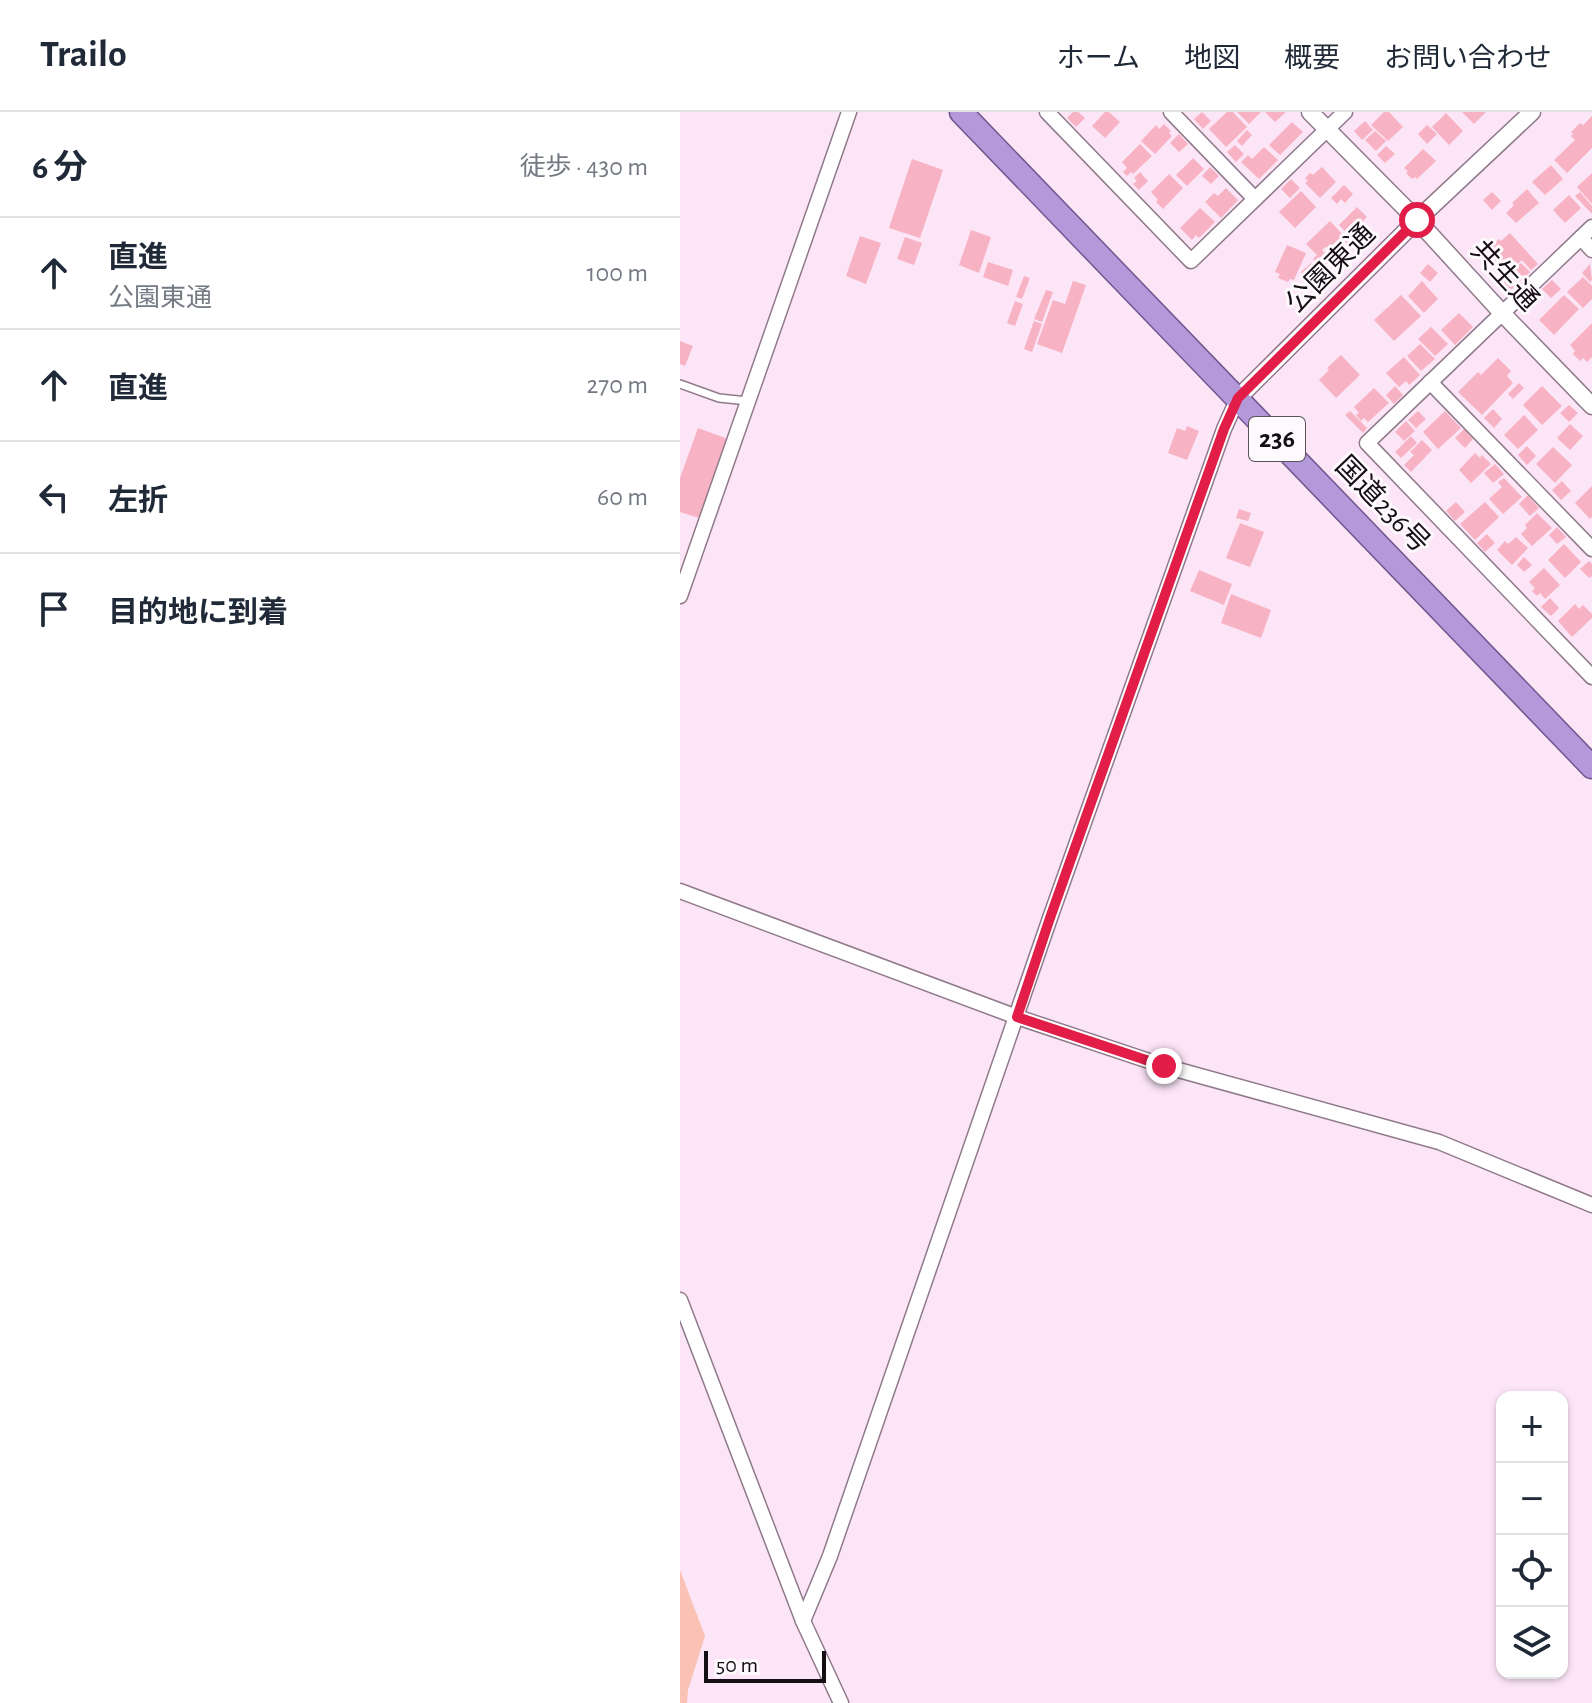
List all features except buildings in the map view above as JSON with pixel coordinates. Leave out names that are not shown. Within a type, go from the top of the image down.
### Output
[{"type":"highway","name":"国道236号","points":[[961,112],[1592,767]]},
{"type":"street","points":[[680,596],[849,112]]},
{"type":"street","points":[[1047,112],[1191,261],[1345,112]]},
{"type":"street","points":[[1171,112],[1255,199]]},
{"type":"street","name":"共生通","points":[[1310,112],[1417,220],[1592,406]]},
{"type":"street","name":"公園東通","points":[[1238,398],[1417,220],[1532,112]]},
{"type":"street","points":[[1592,250],[1586,233],[1367,443],[1592,677]]},
{"type":"street","points":[[1430,382],[1592,549]]},
{"type":"street","points":[[803,1621],[830,1556],[1050,918],[1224,429],[1238,398]]},
{"type":"street","points":[[680,891],[1017,1017],[1164,1066],[1439,1142],[1592,1205]]},
{"type":"street","points":[[680,1300],[803,1621],[841,1703]]},
{"type":"lane","points":[[680,384],[719,398],[748,401]]},
{"type":"shaded area","points":[[680,1570],[705,1636],[688,1690],[687,1703],[680,1703]]},
{"type":"route","points":[[1164,1066],[1017,1017],[1224,429],[1238,398],[1417,220]]}]
